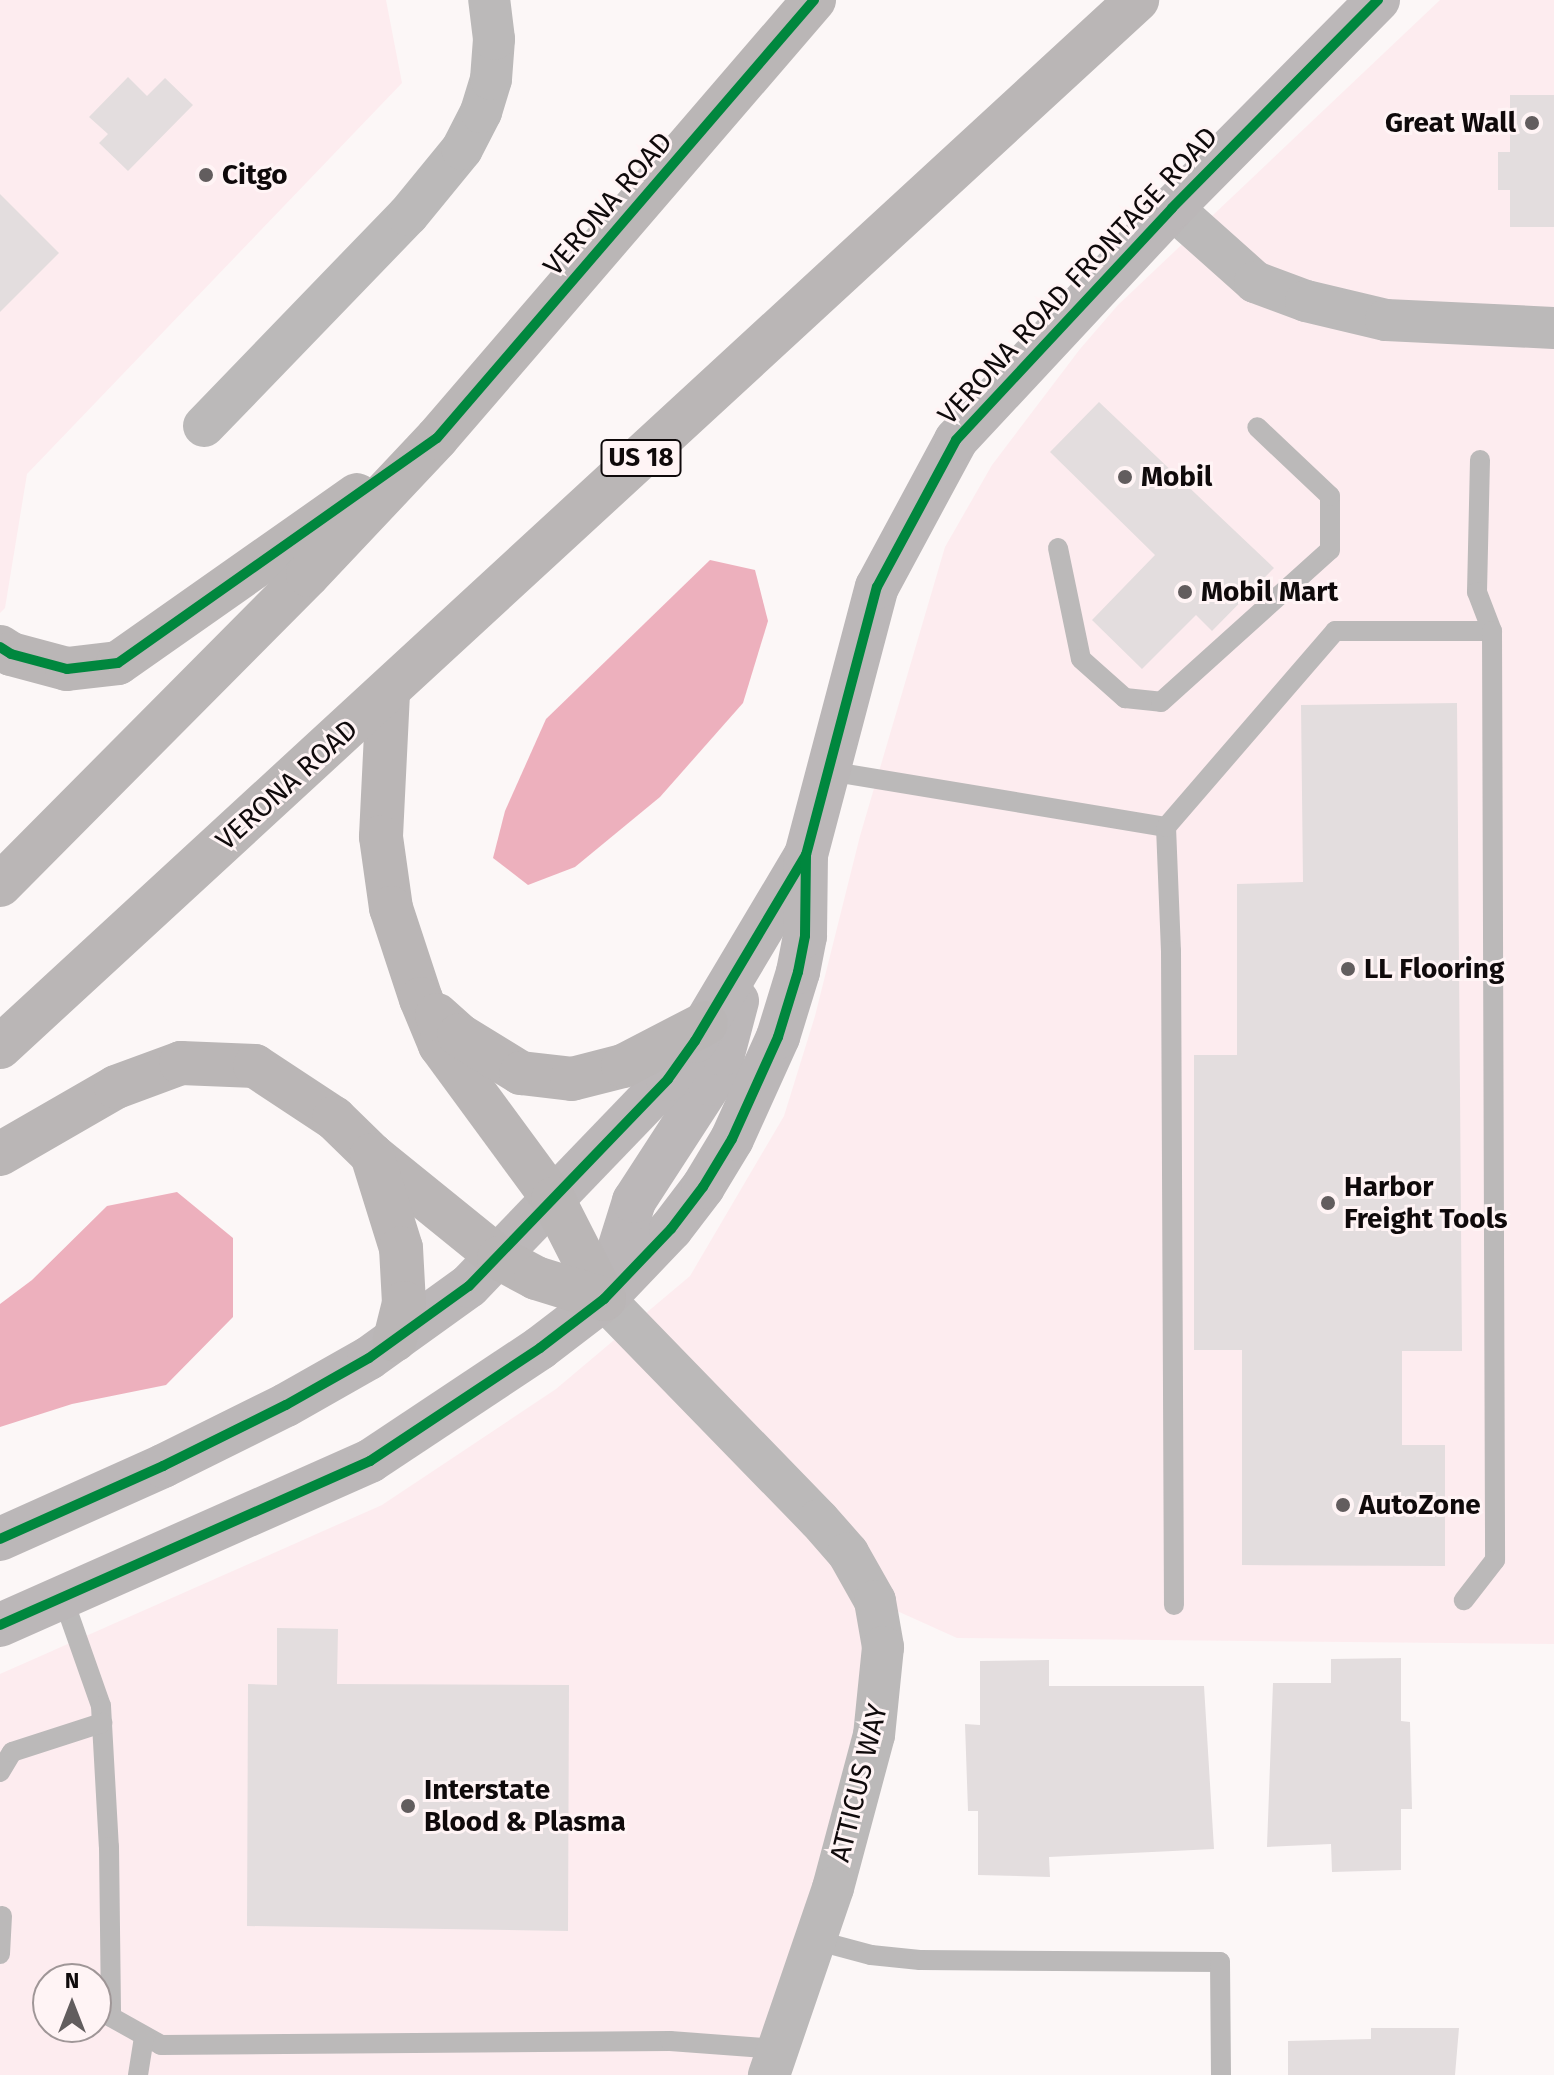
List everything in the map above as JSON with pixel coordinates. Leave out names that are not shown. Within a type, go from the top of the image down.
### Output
[{"type":"highway","name":"VERONA ROAD","points":[[0,885],[308,575],[437,438],[814,0]]},
{"type":"highway","name":"VERONA ROAD","points":[[0,1047],[388,693],[1137,0]]},
{"type":"highway","points":[[0,647],[11,654],[67,669],[118,663],[437,438]]},
{"type":"highway","points":[[388,693],[381,837],[391,908],[421,999],[440,1045],[553,1199],[604,1299]]},
{"type":"highway","points":[[421,999],[459,1035],[521,1073],[572,1079],[623,1066],[706,1023]]},
{"type":"highway","points":[[0,1154],[116,1087],[181,1063],[255,1066],[334,1118],[372,1155],[499,1258],[536,1278],[604,1299]]},
{"type":"highway","points":[[372,1155],[401,1248],[404,1303],[395,1340]]},
{"type":"street","points":[[204,426],[408,215],[462,149],[481,112],[491,79],[494,39],[489,0]]},
{"type":"street","name":"VERONA ROAD FRONTAGE ROAD","points":[[0,1625],[370,1461],[540,1348],[604,1299],[643,1261],[689,1208],[719,1162],[748,1108],[778,1037],[798,972],[807,920],[806,855],[877,587],[956,440],[1172,208],[1378,0]]},
{"type":"street","points":[[1172,208],[1255,282],[1306,301],[1386,320],[1554,328]]},
{"type":"street","name":"VERONA ROAD FRONTAGE ROAD","points":[[0,1539],[286,1405],[395,1340],[446,1305],[499,1258],[668,1079],[706,1023],[806,855]]},
{"type":"street","points":[[604,1299],[634,1201],[717,1069],[730,1033],[746,957]]},
{"type":"street","name":"ATTICUS WAY","points":[[604,1299],[819,1520],[848,1553],[875,1601],[883,1647],[874,1735],[815,1940],[773,2062]]},
{"type":"lane","points":[[1058,548],[1081,659],[1125,698],[1161,702],[1330,550],[1330,496],[1257,427]]},
{"type":"lane","points":[[1464,1600],[1495,1560],[1492,631],[1477,592],[1480,460]]},
{"type":"lane","points":[[1174,1605],[1171,951],[1166,827],[1335,631],[1492,631]]},
{"type":"lane","points":[[828,771],[1166,827]]},
{"type":"lane","points":[[63,1598],[101,1706],[109,1847],[111,2017],[161,2045],[670,2041],[773,2062]]},
{"type":"lane","points":[[0,1772],[12,1752],[102,1723]]},
{"type":"lane","points":[[0,1954],[1,1912]]},
{"type":"lane","points":[[815,1940],[871,1955],[920,1960],[1220,1962],[1221,2075]]},
{"type":"lane","points":[[138,2075],[144,2036]]},
{"type":"shaded area","points":[[0,0],[386,0],[402,83],[27,474],[5,608],[0,613]]},
{"type":"shaded area","points":[[1440,0],[1554,0],[1554,1644],[957,1638],[875,1601],[883,1647],[769,2075],[0,2075],[0,1674],[382,1505],[556,1389],[690,1276],[784,1116],[815,1016],[860,836],[945,547],[992,465],[1080,349],[1118,305]]},
{"type":"shaded area","points":[[710,560],[755,570],[768,621],[743,703],[660,797],[575,867],[528,885],[493,858],[505,811],[546,719]]},
{"type":"shaded area","points":[[177,1192],[233,1238],[233,1317],[166,1385],[72,1404],[0,1427],[0,1304],[32,1280],[107,1206]]},
{"type":"building","points":[[128,77],[147,96],[165,78],[193,105],[128,171],[99,143],[108,134],[89,117]]},
{"type":"building","name":"Great Wall","points":[[1510,95],[1554,95],[1554,227],[1510,227],[1510,190],[1498,190],[1498,152],[1510,152]]},
{"type":"building","points":[[0,194],[59,253],[0,312]]},
{"type":"building","points":[[1099,402],[1274,568],[1212,631],[1196,615],[1142,669],[1092,620],[1155,555],[1050,452]]},
{"type":"building","points":[[1457,703],[1462,1351],[1402,1351],[1402,1445],[1445,1445],[1445,1566],[1242,1565],[1242,1350],[1194,1350],[1194,1055],[1237,1055],[1237,884],[1303,882],[1301,705]]},
{"type":"building","name":"Interstate Blood & Plasma","points":[[277,1628],[338,1629],[337,1684],[569,1685],[568,1931],[247,1926],[248,1684],[277,1685]]},
{"type":"building","points":[[1401,1658],[1401,1721],[1410,1722],[1412,1809],[1401,1809],[1401,1870],[1332,1872],[1331,1844],[1267,1847],[1273,1683],[1331,1683],[1331,1659]]},
{"type":"building","points":[[1049,1660],[1049,1686],[1204,1686],[1214,1849],[1049,1857],[1050,1877],[978,1875],[978,1811],[968,1811],[965,1724],[980,1725],[980,1661]]},
{"type":"building","points":[[1371,2028],[1459,2028],[1455,2075],[1288,2075],[1288,2041],[1371,2039]]},
{"type":"cycle path","points":[[0,647],[11,654],[67,669],[118,663],[437,438],[814,0]]},
{"type":"cycle path","points":[[0,1625],[370,1461],[540,1348],[604,1299],[671,1229],[703,1187],[732,1139],[778,1037],[798,972],[805,936],[806,855],[877,587],[956,440],[1172,208],[1378,0]]},
{"type":"cycle path","points":[[0,1539],[163,1466],[286,1405],[369,1358],[469,1286],[668,1079],[695,1041],[806,855]]},
{"type":"place","name":"Great Wall","points":[[1532,123]]},
{"type":"place","name":"Citgo","points":[[206,175]]},
{"type":"place","name":"Mobil","points":[[1125,477]]},
{"type":"place","name":"Mobil Mart","points":[[1185,592]]},
{"type":"place","name":"LL Flooring","points":[[1348,969]]},
{"type":"place","name":"Harbor Freight Tools","points":[[1328,1203]]},
{"type":"place","name":"AutoZone","points":[[1343,1505]]},
{"type":"place","name":"Interstate Blood & Plasma","points":[[408,1806]]}]
